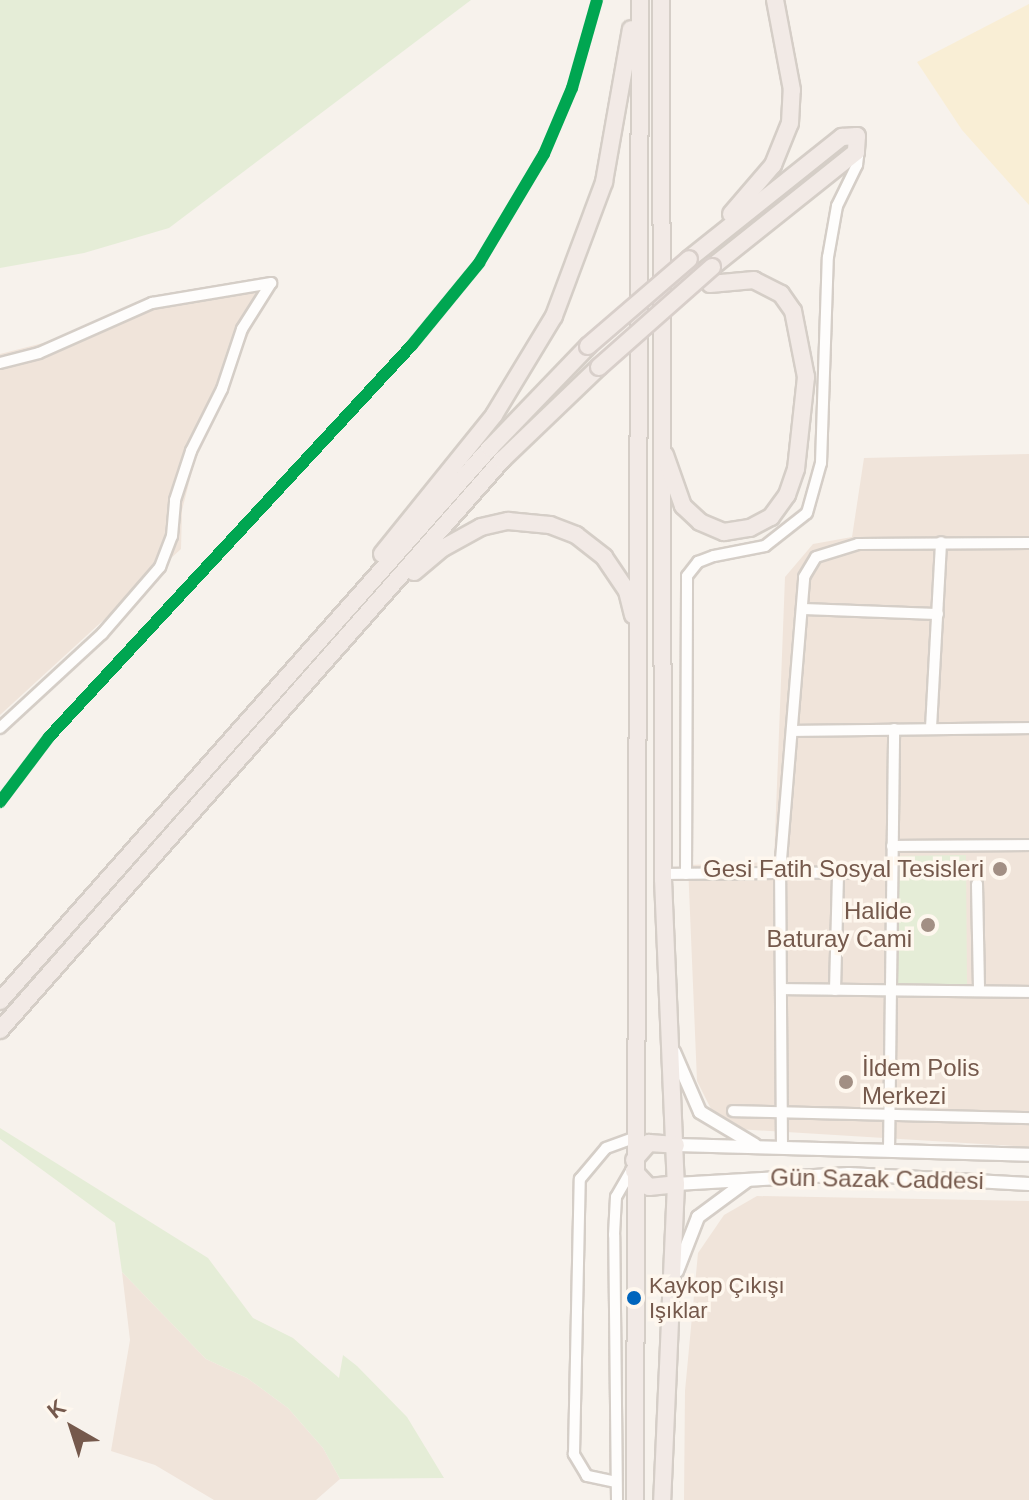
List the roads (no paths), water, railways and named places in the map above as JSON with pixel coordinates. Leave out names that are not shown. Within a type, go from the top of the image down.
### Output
[{"type":"highway","points":[[635,1500],[634,1138],[640,642],[637,0]]},
{"type":"highway","points":[[306,667],[485,426],[554,316],[604,182],[637,0]]},
{"type":"highway","points":[[662,1500],[676,1184],[663,874],[659,430],[661,35],[664,0]]},
{"type":"highway","points":[[689,259],[767,175],[787,134],[792,90],[775,0]]},
{"type":"highway","points":[[0,1001],[306,667],[502,460],[599,367],[859,149],[855,134],[842,137],[689,259],[588,346],[306,667],[0,1030]]},
{"type":"highway","points":[[659,430],[675,492],[700,522],[719,531],[742,531],[771,517],[784,501],[800,449],[806,407],[799,323],[786,300],[759,282],[711,275]]},
{"type":"highway","points":[[306,667],[431,557],[472,531],[508,521],[559,527],[597,550],[627,591],[640,642]]},
{"type":"highway","points":[[634,1165],[649,1143],[676,1145]]},
{"type":"highway","points":[[634,1165],[649,1187],[676,1184]]},
{"type":"street","points":[[686,874],[687,576],[706,559],[765,546],[807,513],[821,463],[828,257],[837,206],[857,165],[859,149]]},
{"type":"street","points":[[0,363],[39,353],[152,303],[271,283],[242,329],[222,389],[191,451],[175,500],[172,536],[160,567],[102,634],[0,728]]},
{"type":"street","points":[[931,728],[941,542]]},
{"type":"street","points":[[782,1148],[780,872],[804,577],[816,557],[858,544],[1029,543]]},
{"type":"street","points":[[802,609],[938,614]]},
{"type":"street","points":[[793,731],[1029,728]]},
{"type":"street","points":[[889,1150],[894,729]]},
{"type":"street","points":[[892,846],[1029,845]]},
{"type":"street","points":[[835,990],[838,872]]},
{"type":"street","points":[[663,874],[892,872]]},
{"type":"street","points":[[977,884],[979,991]]},
{"type":"street","points":[[781,989],[1029,992]]},
{"type":"street","points":[[671,1042],[688,1093],[700,1112],[758,1146]]},
{"type":"street","points":[[733,1111],[1029,1118]]},
{"type":"street","points":[[616,1482],[587,1476],[574,1454],[580,1179],[606,1148],[634,1138]]},
{"type":"street","name":"Gün Sazak Caddesi","points":[[676,1145],[1029,1155]]},
{"type":"street","points":[[617,1500],[616,1197],[634,1165]]},
{"type":"street","name":"Gün Sazak Caddesi","points":[[676,1184],[754,1177],[849,1174],[1029,1184]]},
{"type":"street","points":[[672,1290],[698,1217],[754,1177]]},
{"type":"place","name":"Gesi Fatih Sosyal Tesisleri","points":[[1000,869]]},
{"type":"place","name":"Halide Baturay Cami","points":[[928,925]]},
{"type":"place","name":"İldem Polis Merkezi","points":[[846,1082]]},
{"type":"place","name":"Kaykop Çıkışı Işıklar","points":[[634,1298]]}]
